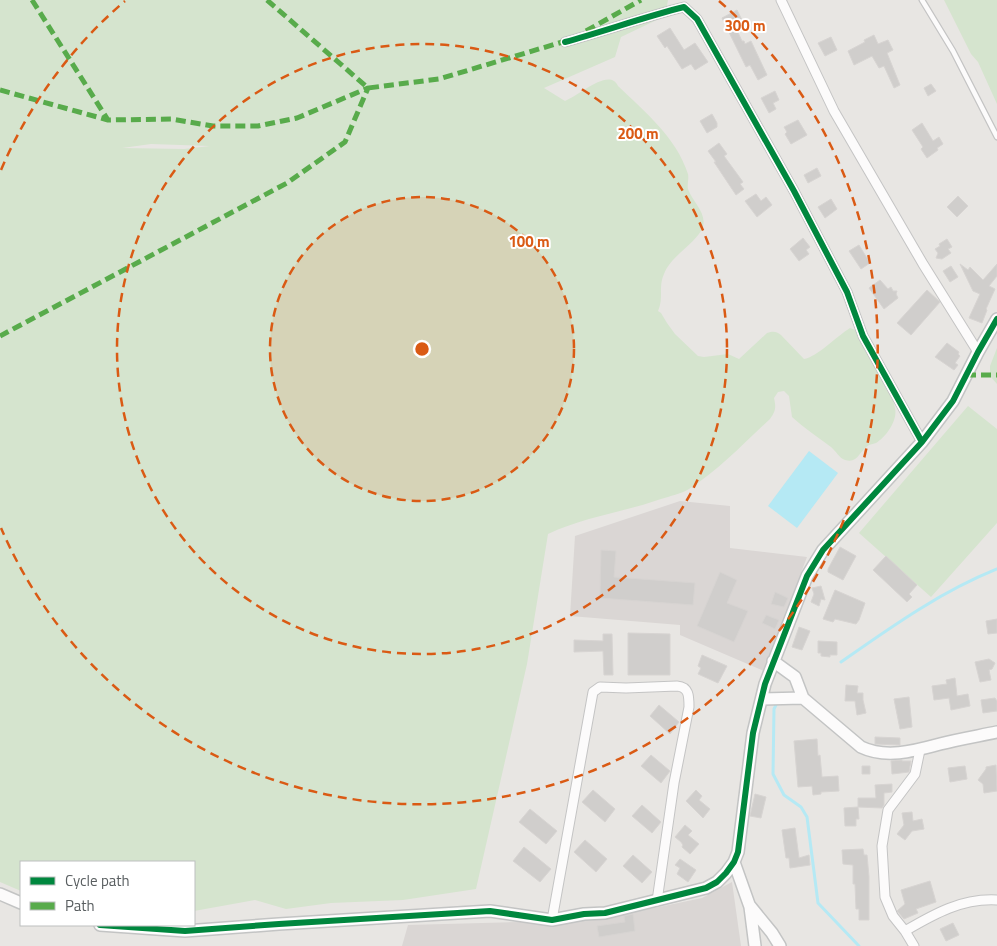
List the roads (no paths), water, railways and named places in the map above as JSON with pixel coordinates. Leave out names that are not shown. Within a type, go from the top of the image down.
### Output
[{"type":"street","points":[[781,0],[834,111],[923,264],[978,352]]},
{"type":"street","points":[[565,42],[684,7],[697,19],[802,207],[847,292],[863,336],[922,442]]},
{"type":"street","points":[[110,926],[185,931],[490,911],[552,920],[584,914],[605,913],[706,888],[717,882],[734,862],[738,852],[753,733],[767,699],[773,661],[807,576],[823,550],[922,442],[953,401],[997,319]]},
{"type":"street","points":[[773,661],[861,746],[871,752],[894,754],[920,750],[997,732]]},
{"type":"street","points":[[552,920],[590,703],[593,692],[600,687],[683,686],[689,696],[689,706],[674,784],[657,901]]},
{"type":"street","points":[[767,699],[787,698],[799,688]]},
{"type":"street","points":[[914,946],[906,931],[893,916],[885,897],[882,846],[888,810],[915,774],[920,750]]},
{"type":"street","points":[[734,862],[749,905],[755,946]]},
{"type":"street","points":[[0,894],[20,904]]},
{"type":"street","points":[[906,931],[950,907],[972,901],[997,900]]},
{"type":"street","points":[[749,905],[780,946]]},
{"type":"lane","points":[[922,0],[953,51],[997,137]]},
{"type":"water","points":[[809,451],[838,473],[797,528],[768,506]]},
{"type":"waterway","points":[[841,662],[897,623],[936,599],[997,569]]},
{"type":"waterway","points":[[777,703],[774,709],[773,774],[784,795],[801,807],[807,817],[818,903],[859,946]]}]
